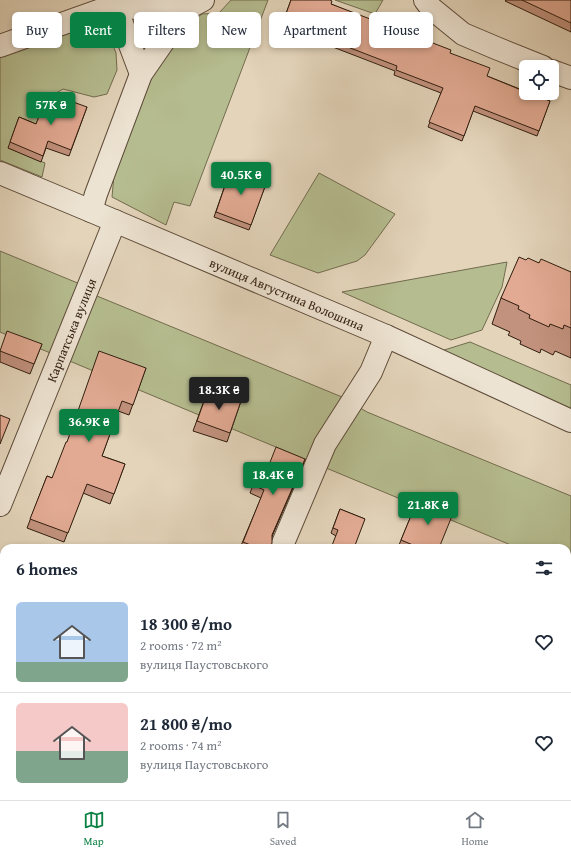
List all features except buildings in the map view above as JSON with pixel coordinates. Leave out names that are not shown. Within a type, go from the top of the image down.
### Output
[{"type":"street","points":[[425,0],[431,8],[463,34],[526,60]]},
{"type":"street","points":[[0,46],[111,2],[150,10],[195,4]]},
{"type":"street","points":[[111,2],[141,74]]},
{"type":"street","points":[[91,211],[141,74],[195,4]]},
{"type":"street","points":[[559,74],[571,78]]},
{"type":"street","name":"вулиця Августина Волошина","points":[[0,173],[386,336],[571,421]]},
{"type":"street","name":"Карпатська вулиця","points":[[0,505],[115,221]]},
{"type":"street","points":[[283,544],[325,444],[371,372],[386,336]]},
{"type":"green space","points":[[231,0],[268,0],[261,18],[261,12],[220,12]]},
{"type":"green space","points":[[335,0],[383,0],[376,12],[369,12]]},
{"type":"green space","points":[[202,14],[207,14],[207,48],[250,48],[190,206],[174,202],[166,225],[112,197],[115,164],[152,65],[165,48],[199,48],[199,16]]},
{"type":"green space","points":[[134,24],[134,44],[131,40]]},
{"type":"green space","points":[[70,32],[70,48],[114,48],[116,53],[117,70],[107,94],[94,97],[63,89],[45,100],[34,131],[8,148],[45,163],[42,177],[0,160],[0,57],[25,48],[62,48],[62,34]]},
{"type":"green space","points":[[137,48],[151,48],[149,52]]},
{"type":"green space","points":[[319,173],[395,214],[365,255],[357,261],[318,273],[270,255]]},
{"type":"green space","points":[[0,251],[80,284],[97,296],[342,397],[367,412],[571,496],[571,544],[508,544],[0,332]]},
{"type":"green space","points":[[507,262],[502,287],[482,330],[451,340],[342,292]]},
{"type":"green space","points":[[470,342],[571,385],[571,413],[441,351]]}]
